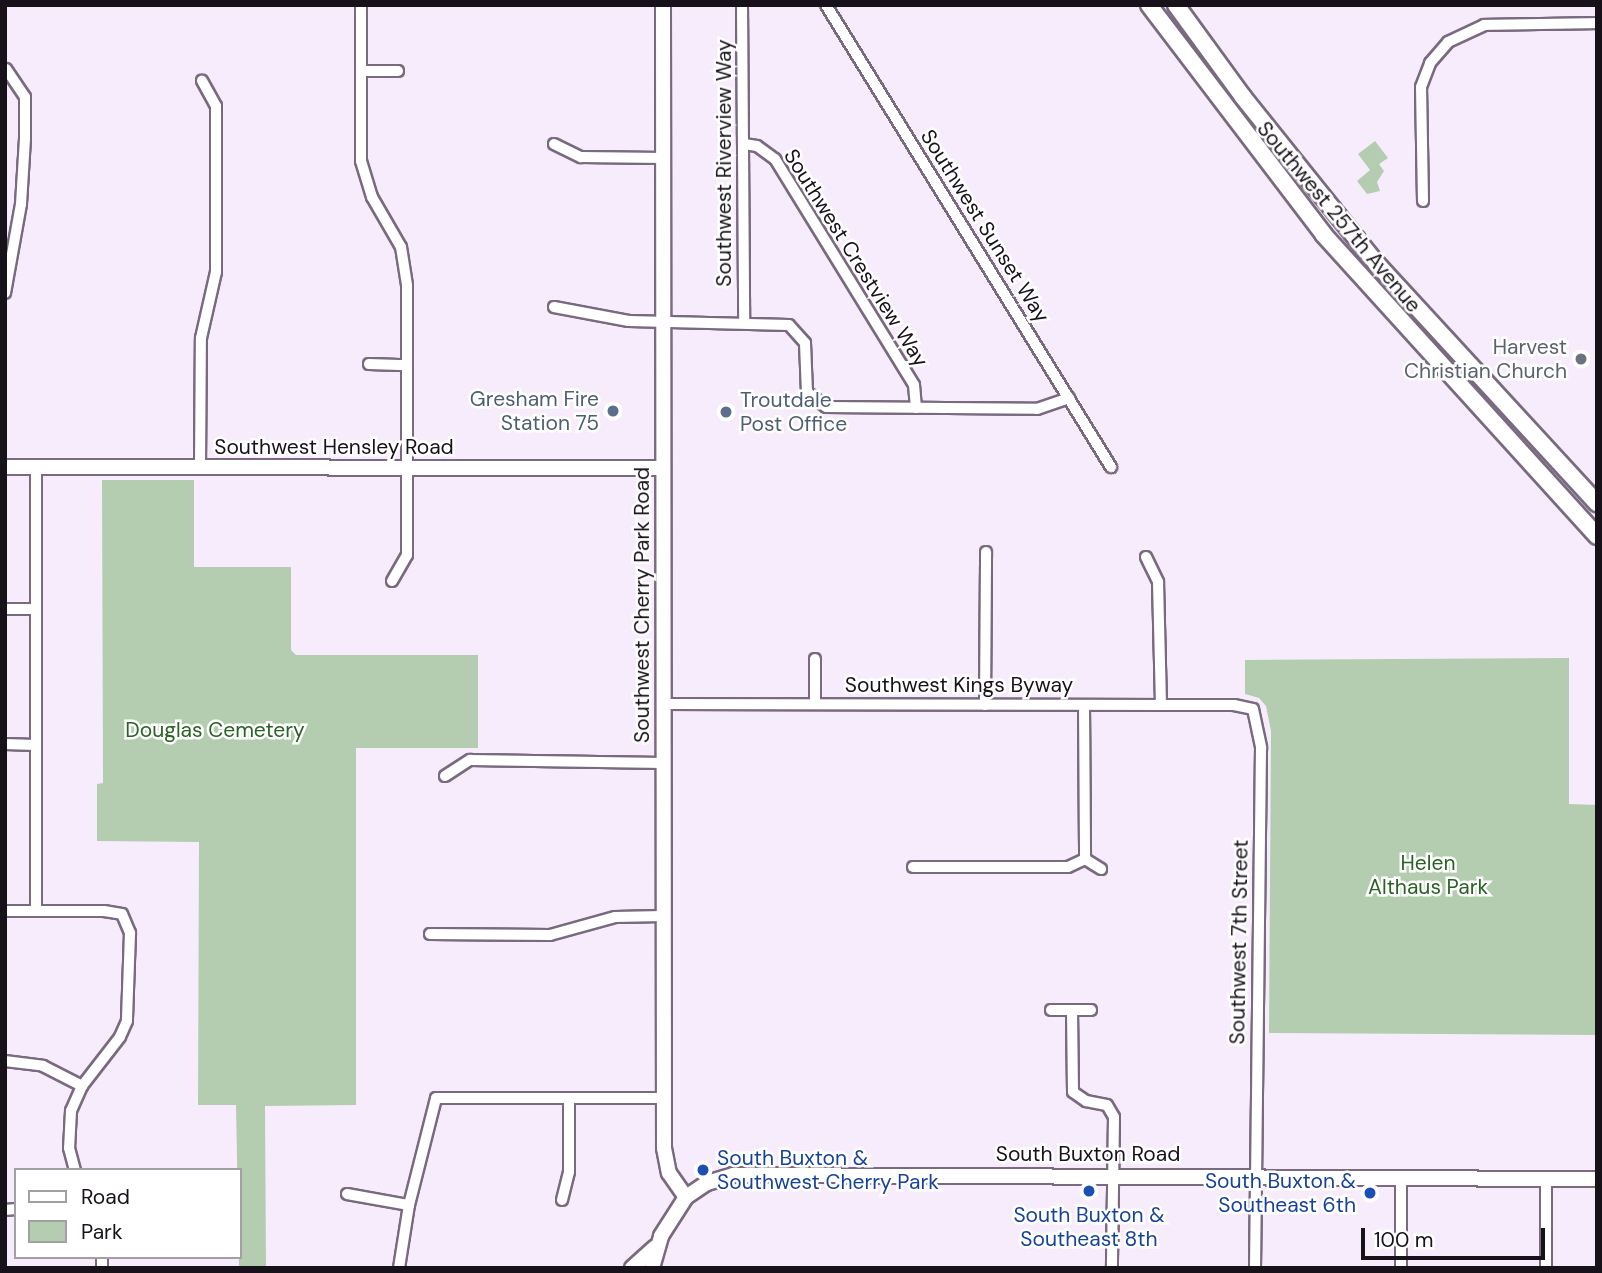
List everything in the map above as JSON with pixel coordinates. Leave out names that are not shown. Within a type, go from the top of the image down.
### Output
[{"type":"main road","name":"Southwest 257th Avenue","points":[[1149,5],[1241,132],[1324,235],[1597,536]]},
{"type":"main road","name":"Southwest 257th Avenue","points":[[1176,5],[1361,244],[1597,503]]},
{"type":"street","points":[[361,5],[361,161],[372,197],[396,236],[405,261],[407,555],[392,581]]},
{"type":"street","name":"Southwest Cherry Park Road","points":[[663,5],[663,1098],[665,1162],[686,1197]]},
{"type":"street","name":"Southwest Riverview Way","points":[[742,5],[744,321]]},
{"type":"street","name":"Southwest Sunset Way","points":[[827,5],[1111,467]]},
{"type":"street","points":[[1423,201],[1422,87],[1430,63],[1448,42],[1483,24],[1597,23]]},
{"type":"street","points":[[5,293],[21,204],[25,139],[25,97],[6,69]]},
{"type":"street","points":[[362,72],[397,71]]},
{"type":"street","points":[[200,467],[201,338],[216,272],[216,106],[202,80]]},
{"type":"street","points":[[554,144],[581,157],[663,158]]},
{"type":"street","name":"Southwest Crestview Way","points":[[744,144],[757,146],[775,159],[914,385],[915,408]]},
{"type":"street","points":[[554,307],[629,321],[782,323],[800,332],[805,343],[807,392],[820,405],[1037,409],[1069,398]]},
{"type":"street","points":[[369,364],[407,365]]},
{"type":"street","name":"Southwest Hensley Road","points":[[5,467],[663,468]]},
{"type":"street","points":[[36,467],[36,911]]},
{"type":"street","points":[[985,705],[986,552]]},
{"type":"street","points":[[1146,557],[1158,582],[1161,705]]},
{"type":"street","points":[[5,609],[36,610]]},
{"type":"street","points":[[815,659],[815,704]]},
{"type":"street","name":"Southwest Kings Byway","points":[[663,704],[1161,705],[1253,709]]},
{"type":"street","points":[[1084,705],[1085,859]]},
{"type":"street","name":"Southwest 7th Street","points":[[1253,709],[1261,748],[1255,1268]]},
{"type":"street","points":[[5,744],[36,745]]},
{"type":"street","points":[[445,776],[470,760],[663,763]]},
{"type":"street","points":[[913,867],[1068,867],[1085,859]]},
{"type":"street","points":[[1085,859],[1101,869]]},
{"type":"street","points":[[5,911],[122,915],[130,933],[127,1021],[120,1037],[82,1086],[69,1122],[75,1168]]},
{"type":"street","points":[[430,934],[550,935],[615,917],[663,916]]},
{"type":"street","points":[[1051,1010],[1091,1010]]},
{"type":"street","points":[[1072,1010],[1073,1092],[1077,1097],[1102,1103],[1111,1110],[1112,1268]]},
{"type":"street","points":[[5,1061],[43,1066],[82,1086]]},
{"type":"street","points":[[400,1268],[409,1205],[436,1098],[663,1098]]},
{"type":"street","points":[[562,1200],[569,1171],[569,1098]]},
{"type":"street","name":"South Buxton Road","points":[[632,1268],[655,1247],[686,1197],[719,1178],[749,1174],[1597,1179]]},
{"type":"street","points":[[1401,1178],[1401,1268]]},
{"type":"street","points":[[1546,1179],[1546,1268]]},
{"type":"street","points":[[347,1195],[409,1205]]},
{"type":"street","name":"South Buxton Road","points":[[652,1268],[655,1247]]},
{"type":"green space","points":[[1375,141],[1388,158],[1379,164],[1384,171],[1377,182],[1380,191],[1367,194],[1357,181],[1370,170],[1358,154]]},
{"type":"green space","name":"Douglas Cemetery","points":[[102,480],[194,480],[194,567],[291,567],[291,650],[296,655],[478,655],[478,748],[356,748],[356,1105],[265,1106],[266,1268],[239,1268],[239,1259],[242,1259],[242,1168],[237,1168],[236,1105],[198,1105],[199,842],[97,841],[97,784],[103,783]]},
{"type":"green space","name":"Helen Althaus Park","points":[[1569,658],[1569,804],[1597,805],[1597,1035],[1269,1033],[1271,731],[1266,706],[1259,698],[1245,694],[1245,660]]},
{"type":"place","name":"Harvest Christian Church","points":[[1581,359]]},
{"type":"place","name":"Gresham Fire Station 75","points":[[613,411]]},
{"type":"place","name":"Troutdale Post Office","points":[[726,412]]},
{"type":"place","name":"South Buxton & Southwest Cherry Park","points":[[703,1170]]},
{"type":"place","name":"South Buxton & Southeast 8th","points":[[1089,1191]]},
{"type":"place","name":"South Buxton & Southeast 6th","points":[[1370,1193]]}]
